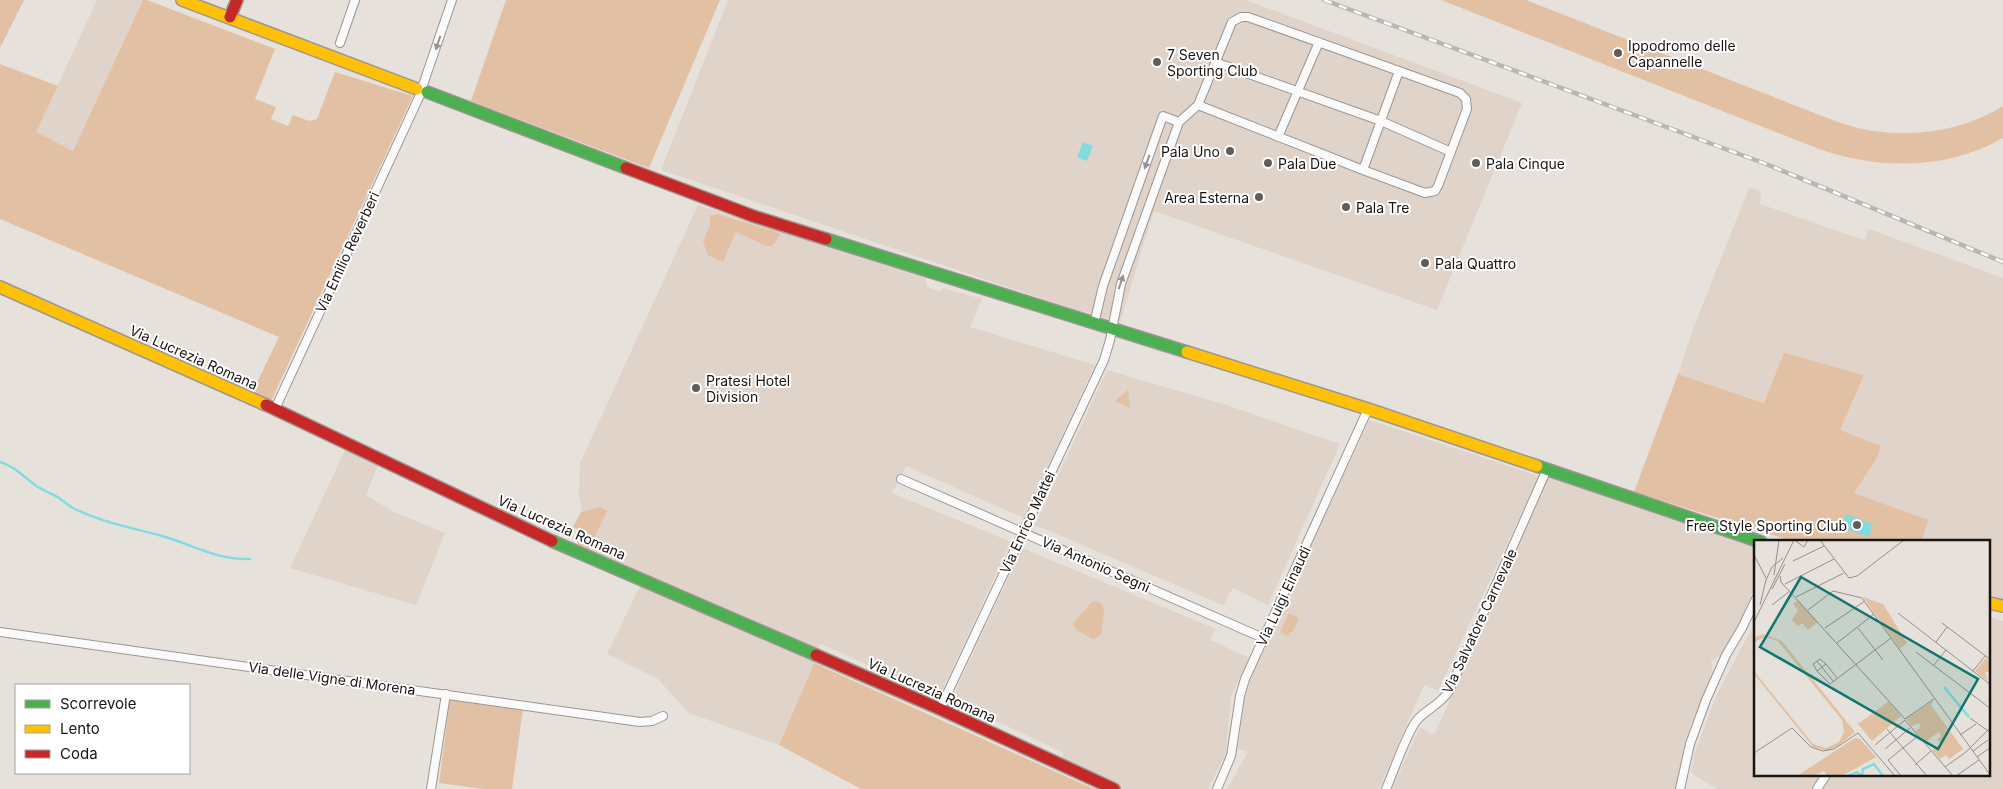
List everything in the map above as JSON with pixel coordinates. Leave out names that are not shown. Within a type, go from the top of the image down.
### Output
[{"type":"street","points":[[182,0],[754,216],[1094,324],[1111,332],[1368,409],[1756,540]]},
{"type":"street","points":[[230,18],[237,0]]},
{"type":"street","points":[[340,43],[355,0]]},
{"type":"street","name":"Via Emilio Reverberi","points":[[275,409],[422,90],[452,0]]},
{"type":"street","points":[[1094,324],[1103,286],[1163,116],[1179,122],[1198,105],[1231,24],[1241,17],[1251,17],[1458,92],[1466,99],[1468,107],[1438,186],[1430,193],[1363,170],[1198,105]]},
{"type":"street","points":[[1278,137],[1319,42]]},
{"type":"street","points":[[1215,62],[1381,122],[1451,152]]},
{"type":"street","points":[[1363,170],[1399,71]]},
{"type":"street","name":"Via Enrico Mattei","points":[[940,709],[1104,360],[1121,284],[1179,122]]},
{"type":"street","name":"Via Lucrezia Romana","points":[[0,287],[275,409],[550,540],[940,709],[1114,789]]},
{"type":"street","name":"Via Luigi Einaudi","points":[[1217,789],[1232,756],[1242,688],[1368,409]]},
{"type":"street","name":"Via Salvatore Carnevale","points":[[1386,789],[1414,724],[1441,702],[1449,691],[1547,469]]},
{"type":"street","name":"Via Antonio Segni","points":[[901,479],[1264,638]]},
{"type":"street","points":[[1680,789],[1690,744],[1709,693],[1726,655],[1754,603]]},
{"type":"street","points":[[1990,603],[2003,606]]},
{"type":"street","name":"Via delle Vigne di Morena","points":[[0,632],[643,722],[652,721],[663,716]]},
{"type":"street","points":[[432,789],[446,694]]},
{"type":"street","points":[[1817,789],[1825,776]]},
{"type":"shaded area","points":[[0,0],[24,0],[0,48]]},
{"type":"shaded area","points":[[97,0],[143,0],[73,151],[36,132]]},
{"type":"shaded area","points":[[143,0],[275,49],[255,99],[276,107],[271,119],[288,126],[293,115],[309,121],[317,119],[335,72],[413,96],[271,401],[252,393],[279,337],[0,219],[0,64],[58,86],[36,132],[73,151]]},
{"type":"shaded area","points":[[506,0],[720,0],[649,168],[471,101]]},
{"type":"shaded area","points":[[728,0],[1246,0],[1522,103],[1437,310],[1154,211],[1120,322],[1070,308],[661,170]]},
{"type":"shaded area","name":"Ippodromo delle Capannelle","points":[[1441,0],[1526,0],[1835,121],[1877,131],[1920,133],[1942,130],[1984,116],[2003,106],[2003,138],[1981,149],[1936,161],[1889,163],[1865,161],[1842,156],[1819,149]]},
{"type":"shaded area","points":[[1749,188],[1761,191],[1760,204],[1864,240],[1869,229],[2003,278],[2003,602],[1990,599],[1990,540],[1921,540],[1929,520],[1854,493],[1877,458],[1881,446],[1840,430],[1864,375],[1765,403],[1678,374],[1693,329]]},
{"type":"shaded area","points":[[698,205],[925,278],[927,287],[940,291],[944,288],[982,299],[970,327],[1095,365],[1024,518],[906,466],[892,493],[1011,542],[939,697],[821,644],[817,651],[589,550],[579,496],[580,463]]},
{"type":"shaded area","points":[[717,214],[780,233],[776,242],[771,246],[767,246],[736,232],[723,262],[708,255],[703,242],[710,225],[710,216]]},
{"type":"shaded area","points":[[1784,353],[1864,375],[1840,430],[1881,446],[1877,458],[1854,493],[1929,520],[1921,540],[1789,540],[1634,492],[1678,374],[1764,403]]},
{"type":"shaded area","points":[[1107,370],[1226,405],[1340,444],[1268,605],[1233,588],[1223,605],[1035,525]]},
{"type":"shaded area","points":[[1128,390],[1130,408],[1115,401]]},
{"type":"shaded area","points":[[1369,420],[1539,476],[1438,691],[1424,685],[1379,789],[1227,789],[1248,752],[1238,749],[1244,700],[1254,670]]},
{"type":"shaded area","points":[[346,448],[379,463],[366,495],[394,512],[445,533],[416,605],[290,568]]},
{"type":"shaded area","points":[[1548,473],[1754,542],[1754,588],[1738,627],[1722,655],[1711,661],[1713,673],[1689,730],[1676,789],[1392,789],[1420,727],[1434,735],[1497,598],[1493,595]]},
{"type":"shaded area","points":[[600,507],[607,511],[588,550],[578,545],[577,537],[581,531],[573,527],[581,512]]},
{"type":"shaded area","points":[[1022,548],[1216,629],[1210,640],[1250,658],[1231,696],[1226,753],[1208,789],[1118,789],[1116,788],[1118,784],[1062,758],[1064,753],[1005,725],[950,703]]},
{"type":"shaded area","points":[[641,584],[815,660],[779,745],[689,713],[658,679],[607,654]]},
{"type":"shaded area","points":[[1096,601],[1102,604],[1104,609],[1101,635],[1093,639],[1076,630],[1073,623],[1092,602]]},
{"type":"shaded area","points":[[1289,613],[1299,618],[1289,636],[1280,632]]},
{"type":"shaded area","points":[[1990,617],[2003,621],[2003,789],[1823,789],[1831,776],[1990,776]]},
{"type":"shaded area","points":[[1754,624],[1754,776],[1821,776],[1813,789],[1717,789],[1691,773],[1695,752],[1716,696]]},
{"type":"shaded area","points":[[814,663],[1094,789],[861,789],[779,745]]},
{"type":"shaded area","points":[[450,699],[523,709],[512,789],[484,789],[439,783]]},
{"type":"water","points":[[1083,142],[1093,146],[1087,161],[1077,157]]},
{"type":"water","name":"Free Style Sporting Club","points":[[1846,514],[1873,524],[1868,537],[1841,527]]},
{"type":"waterway","points":[[0,462],[14,469],[35,485],[71,507],[94,517],[162,536],[216,555],[250,559]]},
{"type":"railway","points":[[1324,0],[1766,164],[2003,262]]},
{"type":"traffic: fast","points":[[427,92],[626,168]]},
{"type":"traffic: fast","points":[[826,239],[1187,352]]},
{"type":"traffic: fast","points":[[1537,466],[1755,540]]},
{"type":"traffic: fast","points":[[552,541],[816,655]]},
{"type":"traffic: slow","points":[[182,0],[417,89]]},
{"type":"traffic: slow","points":[[0,287],[266,405]]},
{"type":"traffic: slow","points":[[1187,352],[1368,409],[1537,466]]},
{"type":"traffic: slow","points":[[1990,603],[2003,606]]},
{"type":"traffic: jam","points":[[230,17],[237,0]]},
{"type":"traffic: jam","points":[[626,168],[753,216],[826,239]]},
{"type":"traffic: jam","points":[[266,405],[552,541]]},
{"type":"traffic: jam","points":[[816,655],[940,709],[1114,789]]},
{"type":"place","name":"Ippodromo delle Capannelle","points":[[1618,53]]},
{"type":"place","name":"7 Seven Sporting Club","points":[[1157,62]]},
{"type":"place","name":"Pala Uno","points":[[1230,151]]},
{"type":"place","name":"Pala Due","points":[[1268,163]]},
{"type":"place","name":"Pala Cinque","points":[[1476,163]]},
{"type":"place","name":"Area Esterna","points":[[1259,197]]},
{"type":"place","name":"Pala Tre","points":[[1346,207]]},
{"type":"place","name":"Pala Quattro","points":[[1425,263]]},
{"type":"place","name":"Pratesi Hotel Division","points":[[696,388]]},
{"type":"place","name":"Free Style Sporting Club","points":[[1857,525]]}]
